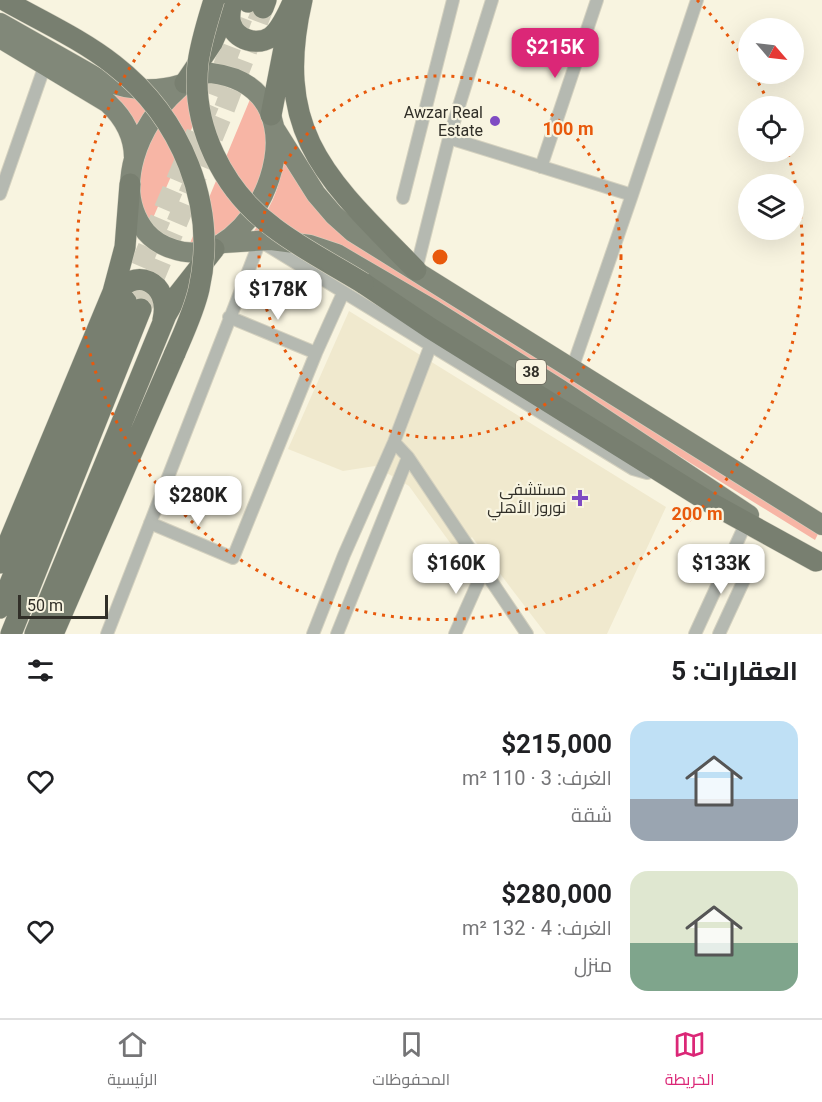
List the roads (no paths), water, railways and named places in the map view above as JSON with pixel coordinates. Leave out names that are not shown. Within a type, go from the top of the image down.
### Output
[{"type":"highway","points":[[4,0],[91,49],[120,70],[150,98],[177,139],[192,172],[205,232],[202,274],[196,301],[53,634]]},
{"type":"highway","points":[[214,0],[198,62],[197,85],[202,121],[214,155],[234,188],[263,220],[657,470],[746,523],[819,562]]},
{"type":"highway","points":[[248,2],[230,21],[233,30],[239,36],[255,41],[270,37],[277,31],[298,0]]},
{"type":"highway","points":[[273,122],[284,48],[298,0]]},
{"type":"highway","points":[[298,0],[293,44],[293,76],[298,110],[310,145],[318,161],[340,191],[416,270]]},
{"type":"highway","points":[[184,83],[212,43],[248,2]]},
{"type":"highway","points":[[0,562],[105,313],[121,268],[132,175]]},
{"type":"highway","points":[[35,634],[162,326],[177,296],[219,246]]},
{"type":"highway","points":[[105,313],[120,287],[131,281],[144,280],[155,285],[163,295],[166,308],[162,326]]},
{"type":"highway","points":[[0,608],[133,305],[11,634]]},
{"type":"main road","points":[[0,22],[99,79],[112,84],[126,88],[155,90],[184,83]]},
{"type":"main road","points":[[0,38],[108,103],[119,113],[134,147],[132,175]]},
{"type":"main road","name":"38","points":[[819,562],[581,403],[433,310],[337,254],[310,245],[271,240],[219,246],[199,253],[186,253],[166,247],[153,239],[146,232],[134,211],[130,198],[137,147],[151,118],[161,104],[195,75],[219,74],[242,81],[259,93],[266,103],[273,122],[316,194],[353,232],[822,525]]},
{"type":"main road","points":[[219,246],[255,211],[266,186],[275,157],[273,122]]},
{"type":"street","points":[[403,198],[453,0]]},
{"type":"street","points":[[416,270],[448,138],[492,0]]},
{"type":"street","points":[[541,167],[597,0]]},
{"type":"street","points":[[572,369],[697,0]]},
{"type":"street","points":[[0,194],[45,64]]},
{"type":"street","points":[[448,138],[632,195]]},
{"type":"street","points":[[107,634],[260,241],[633,469],[647,473],[657,470]]},
{"type":"street","points":[[150,523],[233,558],[316,352],[343,293]]},
{"type":"street","points":[[229,317],[316,352]]},
{"type":"street","points":[[313,634],[344,555],[394,442],[430,346]]},
{"type":"street","points":[[394,442],[408,457],[527,634]]},
{"type":"street","points":[[337,634],[408,457]]},
{"type":"street","points":[[695,634],[746,523]]},
{"type":"street","points":[[719,634],[750,567],[744,558],[732,553]]},
{"type":"street","points":[[455,634],[484,569]]},
{"type":"tunnel","points":[[128,295],[209,104],[248,2]]},
{"type":"tunnel","points":[[141,309],[224,110],[263,8]]},
{"type":"place","name":"Awzar Real Estate","points":[[495,121]]},
{"type":"place","name":"مستشفى نوروز الأهلي","points":[[580,498]]}]
